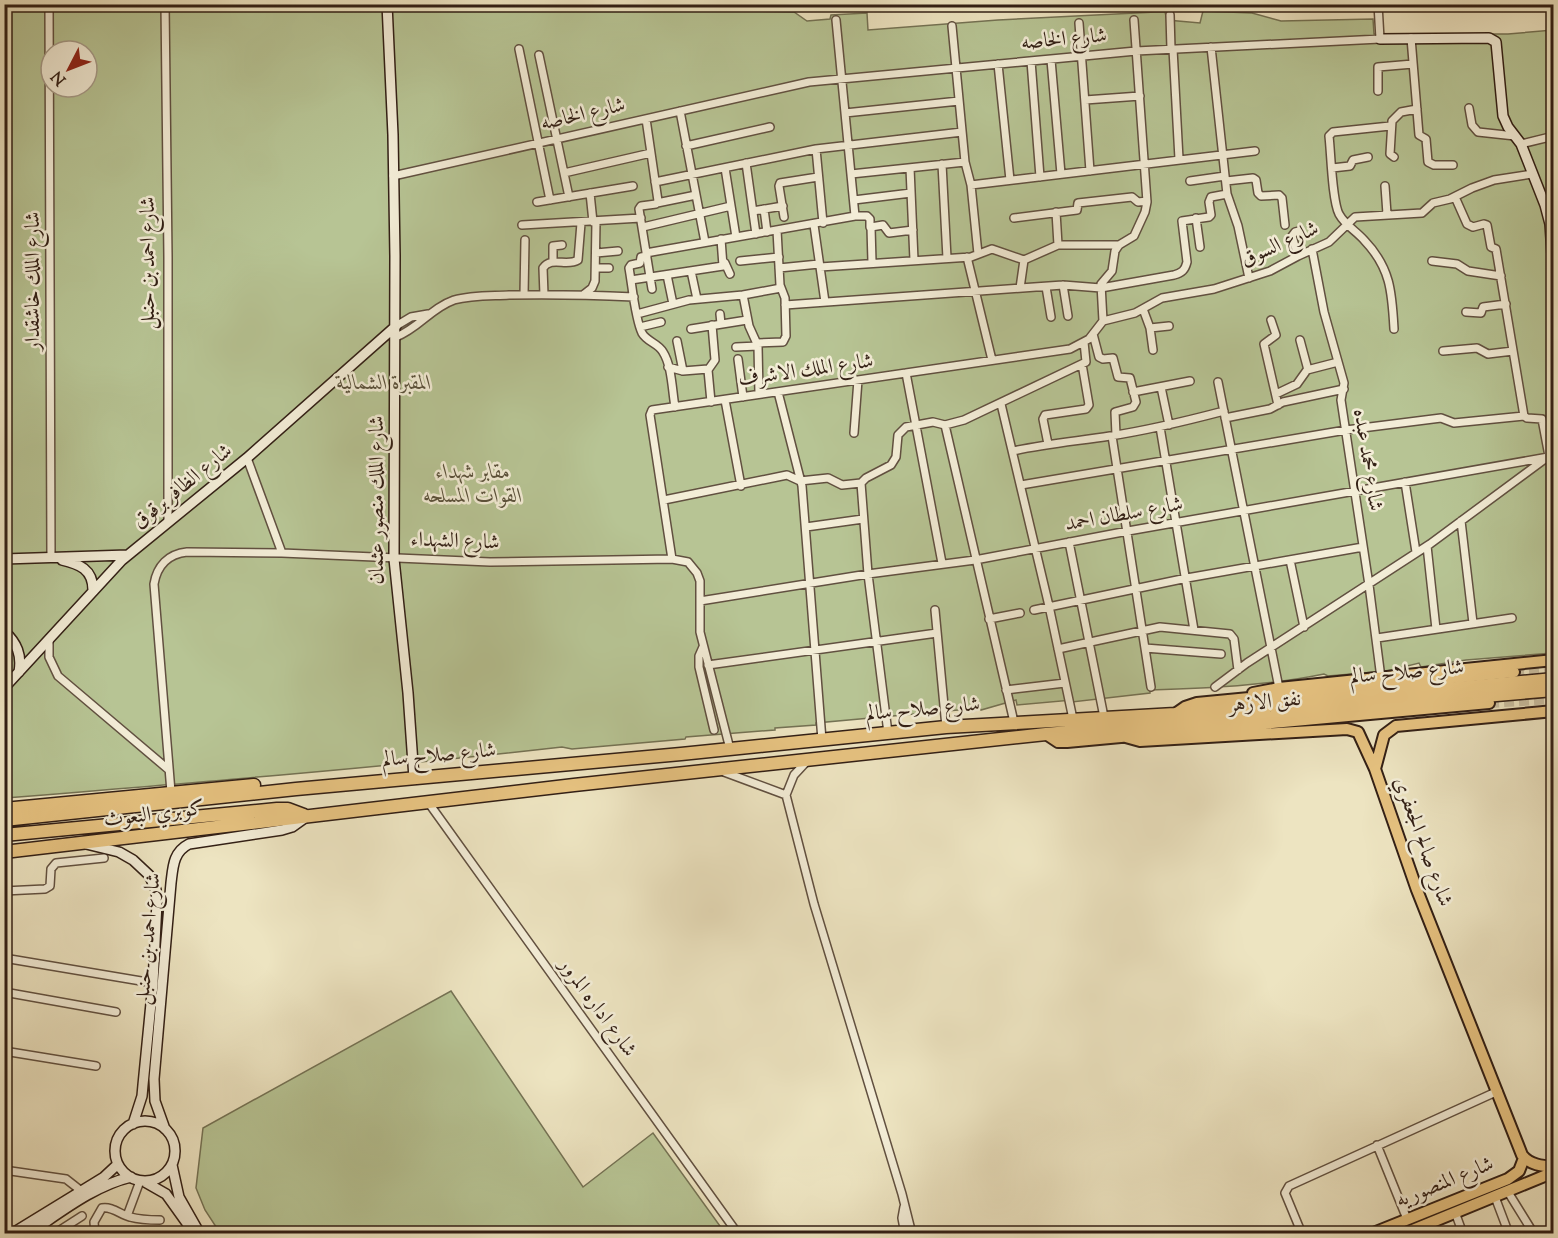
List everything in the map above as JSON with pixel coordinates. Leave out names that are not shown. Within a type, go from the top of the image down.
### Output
[{"type":"highway","name":"شارع صلاح سالم","points":[[296,789],[946,727],[1174,714],[1554,679]]},
{"type":"highway","name":"شارع صلاح سالم","points":[[307,816],[1046,734],[1554,690]]},
{"type":"highway","points":[[4,809],[277,783],[296,789]]},
{"type":"highway","name":"كوبري البعوث","points":[[4,820],[296,789]]},
{"type":"highway","points":[[4,835],[277,808],[294,810],[307,816]]},
{"type":"highway","name":"كوبري البعوث","points":[[4,852],[307,816]]},
{"type":"main road","points":[[1243,700],[1255,692],[1279,688],[1554,660]]},
{"type":"main road","name":"نفق الازهر","points":[[1174,714],[1191,704],[1514,672]]},
{"type":"main road","name":"نفق الازهر","points":[[1046,734],[1063,742],[1489,703]]},
{"type":"main road","points":[[1375,769],[1384,735],[1396,726],[1554,711]]},
{"type":"main road","name":"شارع صالح الجعفري","points":[[1122,736],[1140,741],[1352,729],[1359,734],[1375,769],[1417,890],[1524,1158]]},
{"type":"main road","points":[[1524,1158],[1534,1164],[1554,1170]]},
{"type":"main road","name":"شارع المنصوريه","points":[[1371,1233],[1514,1175],[1519,1171],[1524,1158]]},
{"type":"main road","name":"شارع المنصوريه","points":[[1403,1233],[1508,1192],[1554,1170]]},
{"type":"main road","points":[[1479,1191],[1482,1202]]},
{"type":"street","name":"شارع الملك خاشقدار","points":[[49,4],[51,557]]},
{"type":"street","name":"شارع احمد بن حنبل","points":[[165,4],[168,522]]},
{"type":"street","name":"شارع الملك منصور عثمان","points":[[387,4],[396,326],[394,559],[414,778]]},
{"type":"street","points":[[1378,4],[1380,39]]},
{"type":"street","points":[[1170,15],[1179,159]]},
{"type":"street","points":[[836,20],[855,216]]},
{"type":"street","points":[[1103,321],[1102,282],[1112,271],[1119,246],[1134,236],[1145,212],[1147,201],[1134,20]]},
{"type":"street","points":[[1079,22],[1089,171]]},
{"type":"street","points":[[952,26],[965,162],[971,185],[978,254]]},
{"type":"street","points":[[1411,38],[1419,134],[1426,139],[1428,162],[1434,165],[1453,165]]},
{"type":"street","name":"شارع الخاصه","points":[[393,176],[809,82],[1136,51],[1380,39],[1489,38],[1498,45],[1503,116],[1518,140],[1549,218],[1554,283]]},
{"type":"street","points":[[1211,47],[1227,194],[1238,226],[1249,278]]},
{"type":"street","points":[[519,49],[550,200]]},
{"type":"street","points":[[539,55],[569,197]]},
{"type":"street","points":[[1051,60],[1061,174]]},
{"type":"street","points":[[1030,61],[1040,177]]},
{"type":"street","points":[[998,64],[1011,180]]},
{"type":"street","points":[[1377,92],[1378,67],[1413,64]]},
{"type":"street","points":[[1085,99],[1140,96]]},
{"type":"street","points":[[845,113],[959,101]]},
{"type":"street","points":[[1469,108],[1472,125],[1478,132],[1518,140],[1554,136]]},
{"type":"street","points":[[1394,158],[1390,154],[1390,126],[1395,116],[1401,112],[1417,109]]},
{"type":"street","points":[[680,111],[705,242]]},
{"type":"street","points":[[646,119],[657,203]]},
{"type":"street","points":[[1390,126],[1330,133],[1329,136],[1336,207],[1346,224],[1365,240],[1383,265],[1393,294],[1394,329]]},
{"type":"street","points":[[686,146],[770,127]]},
{"type":"street","points":[[655,182],[816,149],[962,132]]},
{"type":"street","points":[[816,149],[823,223]]},
{"type":"street","points":[[971,185],[1255,151]]},
{"type":"street","points":[[564,173],[651,153]]},
{"type":"street","points":[[1332,168],[1351,165],[1353,160],[1368,157]]},
{"type":"street","points":[[851,174],[965,162]]},
{"type":"street","points":[[746,163],[756,234]]},
{"type":"street","points":[[942,164],[947,258]]},
{"type":"street","points":[[725,168],[736,237]]},
{"type":"street","points":[[910,168],[914,260]]},
{"type":"street","name":"شارع السوق","points":[[1103,321],[1131,315],[1162,298],[1203,292],[1278,267],[1334,239],[1346,224],[1360,215],[1422,213],[1433,203],[1494,180],[1532,174]]},
{"type":"street","points":[[784,217],[780,183],[818,177]]},
{"type":"street","points":[[1190,181],[1254,179],[1261,196],[1279,195],[1282,198],[1285,225]]},
{"type":"street","points":[[537,202],[633,186]]},
{"type":"street","points":[[1385,186],[1387,214]]},
{"type":"street","points":[[583,295],[594,285],[596,268],[590,193]]},
{"type":"street","points":[[854,200],[911,193]]},
{"type":"street","points":[[785,304],[1063,285],[1101,288],[1180,273],[1185,269],[1187,262],[1181,223],[1185,219],[1210,216],[1211,197],[1227,194]]},
{"type":"street","points":[[652,289],[640,207],[696,195]]},
{"type":"street","points":[[1455,196],[1468,226],[1484,224],[1488,226],[1491,247],[1496,249],[1524,416]]},
{"type":"street","points":[[1014,218],[1077,210],[1078,203],[1132,197],[1138,202],[1147,201]]},
{"type":"street","points":[[643,227],[731,206]]},
{"type":"street","points":[[753,211],[783,206]]},
{"type":"street","points":[[764,209],[767,232]]},
{"type":"street","points":[[1056,212],[1059,245]]},
{"type":"street","points":[[675,407],[668,367],[660,348],[646,338],[637,314],[630,267],[640,263],[641,257],[646,254],[721,239],[814,225],[855,216],[867,216],[870,219],[872,262]]},
{"type":"street","points":[[522,225],[641,218]]},
{"type":"street","points":[[1196,218],[1200,247]]},
{"type":"street","points":[[544,295],[543,268],[547,263],[572,264],[578,260],[581,223]]},
{"type":"street","points":[[814,225],[825,302]]},
{"type":"street","points":[[870,227],[883,225],[889,232],[913,230]]},
{"type":"street","points":[[736,347],[785,340],[785,304],[781,288],[777,230]]},
{"type":"street","points":[[1298,255],[1293,236],[1299,231]]},
{"type":"street","points":[[721,239],[725,263],[730,274]]},
{"type":"street","points":[[524,295],[525,240]]},
{"type":"street","points":[[552,262],[553,246],[562,245]]},
{"type":"street","points":[[780,268],[947,258],[978,254],[992,249],[1024,260],[1059,245],[1119,246]]},
{"type":"street","name":"شارع محمد عبده","points":[[1312,249],[1324,312],[1344,383],[1341,400],[1381,678]]},
{"type":"street","points":[[596,253],[618,251]]},
{"type":"street","points":[[967,256],[992,360]]},
{"type":"street","points":[[740,261],[779,257]]},
{"type":"street","points":[[1020,288],[1024,260]]},
{"type":"street","points":[[1432,261],[1457,264],[1468,271],[1501,276]]},
{"type":"street","points":[[631,280],[722,266],[725,263]]},
{"type":"street","points":[[596,268],[609,268]]},
{"type":"street","points":[[691,271],[698,299]]},
{"type":"street","points":[[667,275],[673,304]]},
{"type":"street","points":[[1063,285],[1068,316]]},
{"type":"street","points":[[1046,287],[1051,317]]},
{"type":"street","points":[[637,314],[698,299],[743,295],[781,288]]},
{"type":"street","points":[[396,337],[414,328],[428,314],[447,303],[468,297],[583,295],[634,297]]},
{"type":"street","points":[[743,295],[747,320],[758,344],[759,394]]},
{"type":"street","points":[[1466,312],[1481,313],[1483,307],[1506,304]]},
{"type":"street","points":[[1143,309],[1150,328],[1153,350]]},
{"type":"street","points":[[396,326],[411,317],[428,314]]},
{"type":"street","points":[[720,314],[721,324]]},
{"type":"street","points":[[691,329],[747,320]]},
{"type":"street","points":[[1271,320],[1276,335],[1264,344],[1278,405]]},
{"type":"street","name":"شارع الملك الاشرف","points":[[672,559],[650,415],[652,411],[1070,349],[1084,342],[1103,321]]},
{"type":"street","points":[[640,327],[661,322]]},
{"type":"street","name":"شارع الظافر برقوق","points":[[4,688],[93,590],[129,555],[247,458],[396,326]]},
{"type":"street","points":[[668,367],[682,371],[708,369],[716,360],[712,326]]},
{"type":"street","points":[[1150,328],[1169,326]]},
{"type":"street","points":[[1093,334],[1098,355],[1102,359],[1112,357],[1115,359],[1118,377],[1129,377],[1136,403],[1135,406],[1114,412],[1114,436],[1150,687]]},
{"type":"street","points":[[1300,340],[1308,370]]},
{"type":"street","points":[[677,341],[682,371]]},
{"type":"street","points":[[664,500],[787,475],[800,481],[828,478],[842,485],[861,483],[891,465],[896,457],[898,435],[906,427],[933,422],[945,425],[964,420],[1001,404],[1082,364],[1087,358],[1084,342]]},
{"type":"street","points":[[1443,351],[1477,348],[1488,354],[1513,351]]},
{"type":"street","points":[[738,359],[743,397]]},
{"type":"street","points":[[1276,394],[1298,384],[1304,372],[1338,362]]},
{"type":"street","points":[[1048,444],[1043,420],[1045,415],[1086,409],[1089,405],[1082,364]]},
{"type":"street","points":[[708,369],[711,402]]},
{"type":"street","points":[[906,373],[942,563]]},
{"type":"street","points":[[854,433],[858,380]]},
{"type":"street","points":[[1133,392],[1190,381]]},
{"type":"street","points":[[1218,382],[1279,688]]},
{"type":"street","points":[[1161,387],[1170,425]]},
{"type":"street","points":[[1013,452],[1048,444],[1114,436],[1270,409],[1285,401],[1344,389]]},
{"type":"street","points":[[778,392],[800,481],[806,526],[822,740]]},
{"type":"street","points":[[725,400],[741,486]]},
{"type":"street","points":[[1001,404],[1073,719]]},
{"type":"street","points":[[1021,485],[1346,430],[1441,418],[1456,423],[1524,416],[1542,419],[1551,456],[1426,546],[1215,687]]},
{"type":"street","points":[[945,425],[1014,722]]},
{"type":"street","points":[[1160,428],[1194,630]]},
{"type":"street","name":"شارع سلطان احمد","points":[[700,601],[810,582],[975,560],[1551,456]]},
{"type":"street","points":[[247,458],[282,553]]},
{"type":"street","points":[[1405,482],[1416,552]]},
{"type":"street","points":[[861,483],[862,519],[888,733]]},
{"type":"street","points":[[806,526],[862,519]]},
{"type":"street","points":[[1461,521],[1473,623]]},
{"type":"street","points":[[1069,542],[1104,717]]},
{"type":"street","points":[[1426,546],[1436,629]]},
{"type":"street","points":[[1034,610],[1187,578],[1363,547]]},
{"type":"street","name":"شارع الشهداء","points":[[168,770],[155,579],[159,568],[167,560],[176,554],[187,552],[282,553],[490,562],[672,559],[688,562],[700,581],[699,616],[703,647],[730,749]]},
{"type":"street","points":[[4,559],[129,555]]},
{"type":"street","points":[[51,557],[84,567],[90,575],[93,590]]},
{"type":"street","points":[[1290,560],[1304,627]]},
{"type":"street","points":[[935,610],[946,727]]},
{"type":"street","points":[[989,620],[1020,613]]},
{"type":"street","points":[[1377,638],[1512,618]]},
{"type":"street","points":[[1058,649],[1160,627],[1194,630],[1232,635],[1238,670]]},
{"type":"street","points":[[4,631],[17,647],[20,658],[19,672]]},
{"type":"street","points":[[708,665],[937,633]]},
{"type":"street","points":[[49,639],[49,657],[58,676],[168,770],[171,792]]},
{"type":"street","name":"شارع الشهداء","points":[[703,647],[699,656],[699,667],[714,730]]},
{"type":"street","points":[[1145,648],[1221,654]]},
{"type":"street","points":[[1006,690],[1065,683]]},
{"type":"street","points":[[809,759],[794,775],[786,795],[814,904],[912,1233]]},
{"type":"street","points":[[717,771],[744,778],[786,795]]},
{"type":"street","name":"شارع اداره المرور","points":[[428,802],[738,1233]]},
{"type":"street","name":"شارع احمد بن حنبل","points":[[165,1130],[155,1101],[154,1079],[175,855],[178,850],[189,844],[282,830],[297,824],[307,816]]},
{"type":"street","name":"شارع احمد بن حنبل","points":[[80,843],[118,852],[133,860],[146,872],[154,884],[157,902],[153,983],[142,1096],[133,1124]]},
{"type":"street","points":[[4,891],[45,889],[50,886],[51,869],[56,863],[104,858]]},
{"type":"street","points":[[4,958],[153,983]]},
{"type":"street","points":[[4,992],[116,1012]]},
{"type":"street","points":[[4,1051],[96,1066]]},
{"type":"street","points":[[1302,1233],[1285,1193],[1289,1186],[1498,1091]]},
{"type":"street","points":[[194,1233],[166,1194],[138,1180],[118,1164],[116,1144],[122,1132],[133,1124],[150,1122],[165,1130],[171,1137],[174,1146],[172,1165],[179,1197],[200,1233]]},
{"type":"street","points":[[1377,1145],[1407,1219]]},
{"type":"street","points":[[11,1233],[104,1177],[118,1164]]},
{"type":"street","points":[[28,1233],[107,1185],[160,1177],[172,1165]]},
{"type":"street","points":[[4,1170],[66,1179],[80,1190]]},
{"type":"street","points":[[127,1216],[138,1180]]},
{"type":"street","points":[[1508,1192],[1534,1233]]},
{"type":"street","points":[[1495,1197],[1509,1233]]},
{"type":"street","points":[[904,1204],[902,1218],[905,1233]]},
{"type":"street","points":[[54,1233],[81,1217],[72,1206]]},
{"type":"street","points":[[95,1233],[94,1222],[102,1208],[107,1207],[127,1216],[144,1220],[160,1220]]},
{"type":"street","points":[[4,1208],[4,1219]]},
{"type":"street","points":[[1455,1212],[1463,1233]]},
{"type":"green space","name":"المقبرة الشمالية","points":[[660,4],[717,10],[794,12],[807,21],[830,19],[831,15],[867,13],[868,30],[998,20],[1156,12],[1165,12],[1167,20],[1200,23],[1203,11],[1252,13],[1281,21],[1373,19],[1374,34],[1508,34],[1553,30],[1553,653],[1466,660],[1421,667],[1419,663],[1387,671],[1328,676],[1324,674],[1259,684],[1150,690],[1150,693],[1072,702],[1072,700],[1017,705],[1016,700],[981,710],[980,708],[816,723],[816,725],[686,737],[685,739],[572,749],[562,747],[214,781],[5,798],[5,5]]},
{"type":"green space","points":[[451,991],[583,1187],[653,1133],[725,1233],[220,1233],[205,1210],[196,1188],[203,1128]]},
{"type":"tunnel","points":[[1514,672],[1554,668]]},
{"type":"tunnel","points":[[1489,703],[1554,699]]},
{"type":"park label","name":"مقابر شهداء القوات المسلحه","points":[[473,485]]}]
